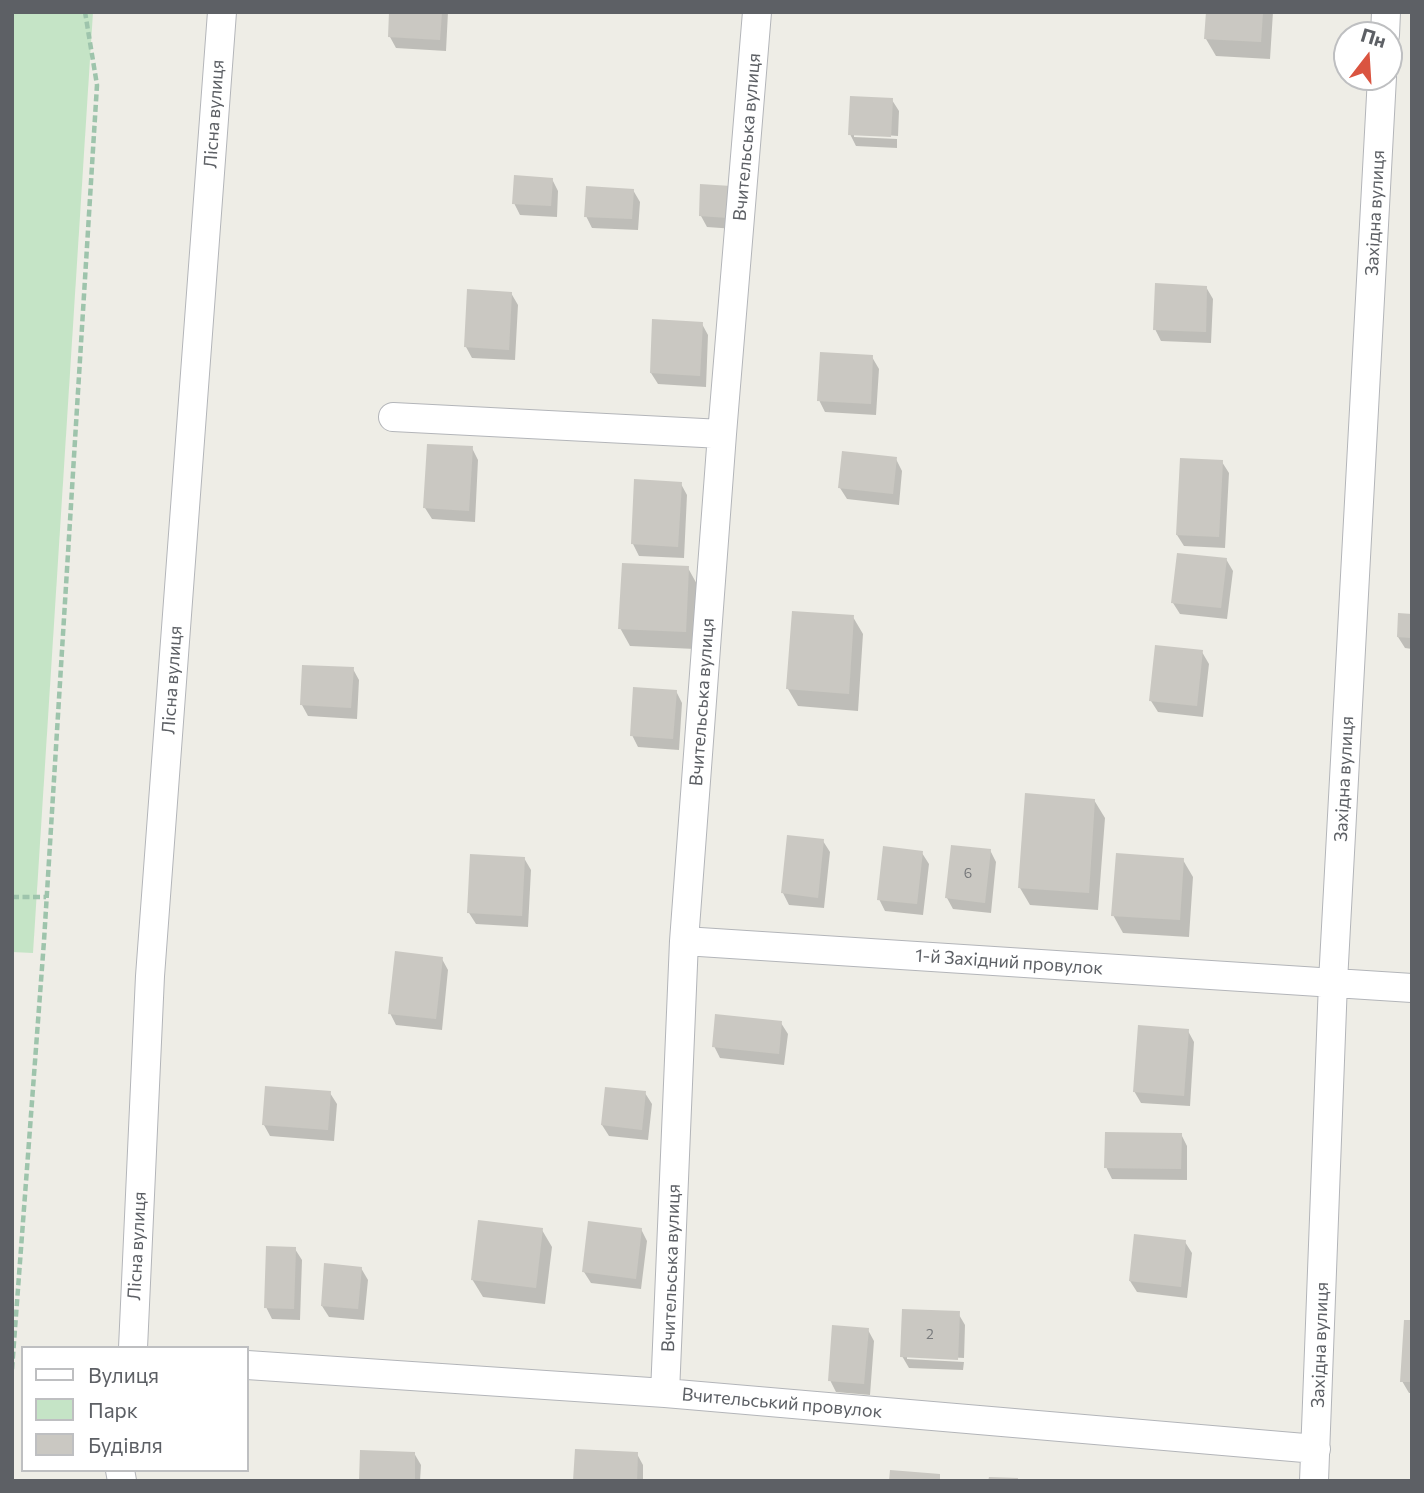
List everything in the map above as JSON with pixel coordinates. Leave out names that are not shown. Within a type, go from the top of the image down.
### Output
[{"type":"street","name":"Лісна вулиця","points":[[133,1346],[150,976],[222,12]]},
{"type":"street","name":"Вчительська вулиця","points":[[665,1393],[684,941],[757,12]]},
{"type":"street","name":"Західна вулиця","points":[[1314,1481],[1333,982],[1381,91]]},
{"type":"street","points":[[393,417],[722,434]]},
{"type":"street","name":"1-й Західний провулок","points":[[684,941],[1412,988]]},
{"type":"street","name":"Вчительський провулок","points":[[248,1365],[665,1393],[1316,1449]]},
{"type":"path","points":[[12,1369],[46,897],[97,85],[85,12]]},
{"type":"path","points":[[12,897],[46,897]]},
{"type":"green space","points":[[12,12],[93,12],[33,953],[12,952]]},
{"type":"building","points":[[389,12],[442,12],[440,40],[388,37]]},
{"type":"building","points":[[1206,12],[1263,12],[1261,42],[1204,39]]},
{"type":"building","points":[[850,96],[893,98],[891,137],[848,135]]},
{"type":"building","points":[[514,175],[553,178],[551,206],[512,204]]},
{"type":"building","points":[[700,184],[731,186],[729,218],[699,216]]},
{"type":"building","points":[[586,186],[634,189],[632,219],[584,217]]},
{"type":"building","points":[[1155,283],[1207,286],[1206,332],[1153,330]]},
{"type":"building","points":[[467,289],[512,292],[509,350],[464,347]]},
{"type":"building","points":[[652,319],[703,322],[700,376],[650,373]]},
{"type":"building","points":[[820,352],[873,355],[871,404],[817,401]]},
{"type":"building","points":[[427,444],[473,446],[469,511],[423,508]]},
{"type":"building","points":[[842,451],[897,457],[893,494],[838,488]]},
{"type":"building","points":[[1180,458],[1223,460],[1219,537],[1176,535]]},
{"type":"building","points":[[634,479],[682,482],[678,547],[631,544]]},
{"type":"building","points":[[1177,553],[1227,558],[1221,608],[1171,603]]},
{"type":"building","points":[[622,563],[689,566],[686,632],[618,629]]},
{"type":"building","points":[[792,611],[854,615],[849,694],[786,689]]},
{"type":"building","points":[[1398,613],[1412,614],[1412,638],[1397,637]]},
{"type":"building","points":[[1155,645],[1203,650],[1197,706],[1149,701]]},
{"type":"building","points":[[302,665],[354,667],[351,708],[300,705]]},
{"type":"building","points":[[633,687],[677,690],[673,739],[630,736]]},
{"type":"building","points":[[1025,793],[1095,799],[1089,893],[1018,888]]},
{"type":"building","points":[[787,835],[824,839],[818,898],[781,893]]},
{"type":"building","points":[[951,845],[991,849],[985,903],[945,898]]},
{"type":"building","points":[[883,846],[923,851],[917,904],[877,900]]},
{"type":"building","points":[[1116,853],[1184,858],[1180,920],[1111,916]]},
{"type":"building","points":[[470,854],[525,857],[522,916],[467,913]]},
{"type":"building","points":[[395,951],[443,957],[436,1019],[388,1014]]},
{"type":"building","points":[[715,1014],[782,1021],[779,1054],[712,1047]]},
{"type":"building","points":[[1138,1025],[1189,1029],[1184,1096],[1133,1092]]},
{"type":"building","points":[[265,1086],[331,1091],[328,1130],[262,1125]]},
{"type":"building","points":[[605,1087],[646,1091],[642,1130],[601,1125]]},
{"type":"building","points":[[1105,1132],[1182,1133],[1181,1169],[1104,1168]]},
{"type":"building","points":[[478,1220],[543,1228],[536,1288],[471,1280]]},
{"type":"building","points":[[588,1221],[642,1228],[636,1279],[582,1272]]},
{"type":"building","points":[[1134,1234],[1186,1240],[1181,1287],[1129,1281]]},
{"type":"building","points":[[266,1246],[296,1247],[294,1309],[264,1308]]},
{"type":"building","points":[[324,1263],[362,1267],[358,1309],[321,1306]]},
{"type":"building","points":[[902,1309],[960,1311],[958,1360],[900,1357]]},
{"type":"building","points":[[1404,1320],[1412,1320],[1412,1382],[1400,1382]]},
{"type":"building","points":[[832,1325],[869,1328],[864,1384],[828,1381]]},
{"type":"building","points":[[575,1449],[638,1452],[637,1481],[573,1481]]},
{"type":"building","points":[[360,1450],[415,1452],[415,1481],[359,1481]]},
{"type":"building","points":[[890,1470],[940,1474],[940,1481],[889,1481]]},
{"type":"building","points":[[989,1477],[1018,1478],[1018,1481],[988,1481]]}]
